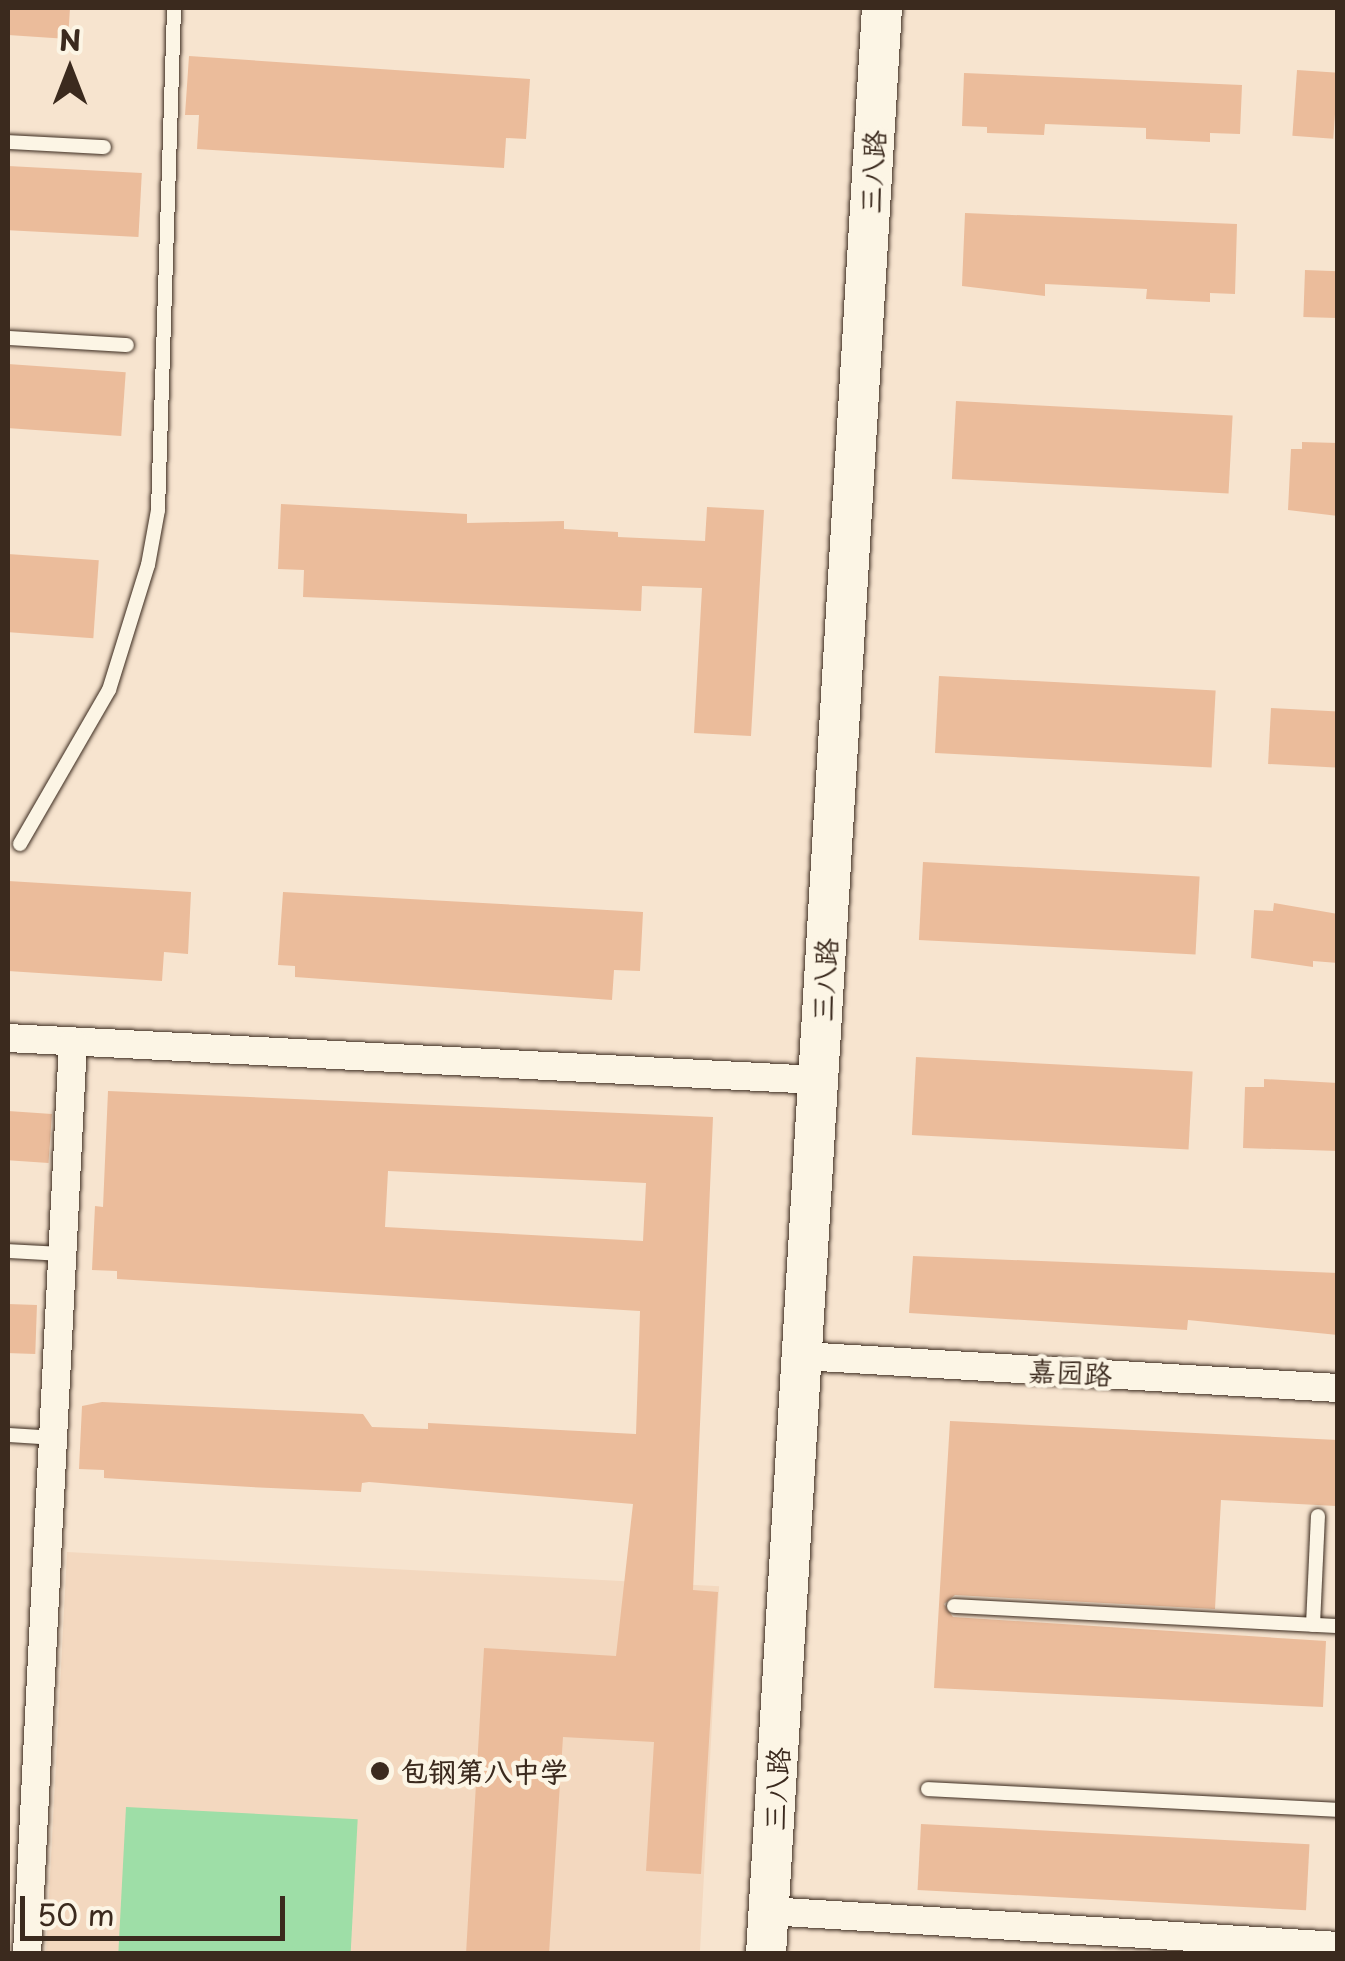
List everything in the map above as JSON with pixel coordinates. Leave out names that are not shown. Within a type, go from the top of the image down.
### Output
[{"type":"main road","name":"三八路","points":[[766,1954],[882,8]]},
{"type":"street","points":[[8,1038],[818,1080]]},
{"type":"street","points":[[27,1954],[57,1438],[73,1043]]},
{"type":"street","name":"嘉园路","points":[[802,1356],[1338,1388]]},
{"type":"street","points":[[768,1911],[1338,1946]]},
{"type":"lane","points":[[20,844],[109,690],[148,566],[158,510],[174,8]]},
{"type":"lane","points":[[8,142],[104,147]]},
{"type":"lane","points":[[8,338],[127,344]]},
{"type":"lane","points":[[8,1251],[64,1254]]},
{"type":"lane","points":[[8,1436],[57,1438]]},
{"type":"lane","points":[[1313,1625],[1318,1516]]},
{"type":"lane","points":[[954,1606],[1338,1626]]},
{"type":"lane","points":[[928,1789],[1338,1810]]},
{"type":"shaded area","name":"包钢第八中学","points":[[67,1552],[719,1586],[700,1954],[46,1954]]},
{"type":"green space","points":[[126,1807],[358,1819],[351,1954],[118,1953]]},
{"type":"building","points":[[8,8],[70,8],[68,39],[8,35]]},
{"type":"building","points":[[189,56],[530,79],[526,139],[506,138],[504,168],[197,149],[199,115],[185,115]]},
{"type":"building","points":[[1297,70],[1338,73],[1333,139],[1292,136]]},
{"type":"building","points":[[964,73],[1242,85],[1240,134],[1210,133],[1210,142],[1146,139],[1146,128],[1045,124],[1044,135],[987,133],[987,127],[962,126]]},
{"type":"building","points":[[8,166],[142,173],[138,237],[8,230]]},
{"type":"building","points":[[965,213],[1237,224],[1235,294],[1210,293],[1210,302],[1146,299],[1147,289],[1045,284],[1045,296],[962,286]]},
{"type":"building","points":[[1305,270],[1338,271],[1336,318],[1303,317]]},
{"type":"building","points":[[8,364],[126,372],[121,436],[8,428]]},
{"type":"building","points":[[956,401],[1233,415],[1229,493],[952,479]]},
{"type":"building","points":[[1302,442],[1338,443],[1338,516],[1288,510],[1291,449],[1302,449]]},
{"type":"building","points":[[281,504],[467,514],[467,523],[564,521],[564,529],[618,532],[618,537],[705,541],[707,507],[764,510],[751,736],[694,733],[702,588],[642,586],[641,611],[303,597],[304,570],[278,569]]},
{"type":"building","points":[[8,554],[99,560],[93,638],[8,632]]},
{"type":"building","points":[[939,676],[1216,690],[1212,767],[935,753]]},
{"type":"building","points":[[1271,708],[1338,712],[1335,767],[1268,764]]},
{"type":"building","points":[[923,862],[1200,876],[1196,954],[919,940]]},
{"type":"building","points":[[8,881],[191,892],[188,954],[164,952],[162,981],[8,971]]},
{"type":"building","points":[[283,892],[643,912],[640,971],[614,970],[612,1000],[295,977],[295,966],[278,965]]},
{"type":"building","points":[[1274,903],[1338,914],[1338,963],[1313,961],[1313,967],[1251,958],[1254,910],[1273,911]]},
{"type":"building","points":[[916,1057],[1193,1071],[1189,1149],[912,1135]]},
{"type":"building","points":[[1264,1079],[1338,1083],[1338,1151],[1243,1148],[1245,1087],[1264,1087]]},
{"type":"building","points":[[108,1091],[713,1117],[693,1590],[718,1592],[701,1874],[646,1871],[654,1742],[563,1737],[549,1954],[466,1954],[484,1648],[616,1656],[633,1504],[369,1482],[362,1483],[361,1492],[104,1478],[104,1470],[79,1469],[82,1406],[102,1402],[363,1414],[372,1427],[428,1429],[428,1423],[636,1434],[640,1311],[117,1279],[117,1271],[92,1270],[95,1206],[103,1207]],"holes":[[[388,1171],[646,1183],[643,1241],[385,1227]]]},
{"type":"building","points":[[8,1111],[52,1114],[48,1163],[8,1160]]},
{"type":"building","points":[[913,1256],[1338,1273],[1338,1335],[1188,1320],[1187,1330],[909,1313]]},
{"type":"building","points":[[8,1304],[37,1305],[35,1354],[8,1353]]},
{"type":"building","points":[[950,1421],[1338,1440],[1336,1506],[1221,1500],[1215,1609],[955,1595],[944,1604],[953,1617],[1326,1641],[1323,1707],[934,1688]]},
{"type":"building","points":[[921,1824],[1309,1844],[1306,1910],[918,1890]]},
{"type":"place","name":"包钢第八中学","points":[[380,1771]]}]
